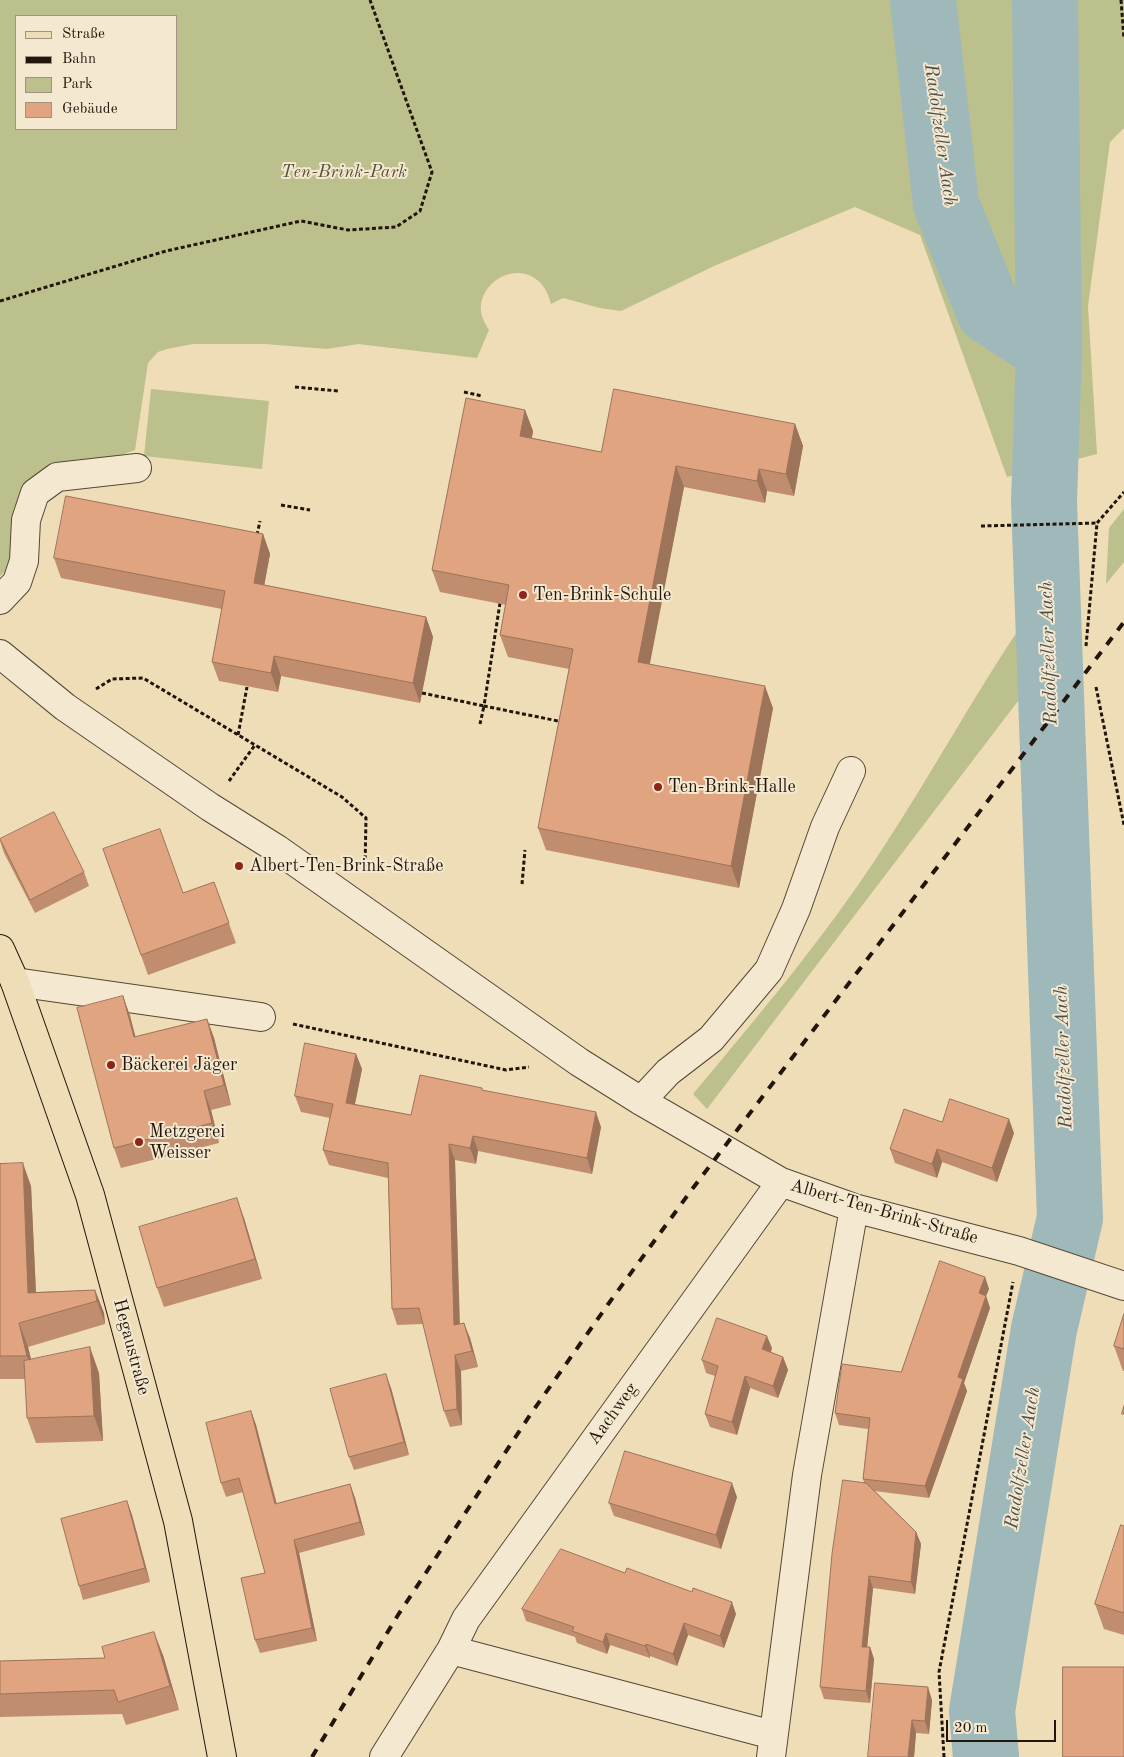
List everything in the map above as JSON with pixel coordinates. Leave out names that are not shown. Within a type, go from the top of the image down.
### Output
[{"type":"main road","name":"Hegaustraße","points":[[0,949],[15,982],[90,1194],[178,1521],[222,1757]]},
{"type":"street","points":[[0,600],[17,582],[24,561],[26,520],[35,493],[57,476],[137,468]]},
{"type":"street","name":"Albert-Ten-Brink-Straße","points":[[0,654],[65,706],[210,807],[277,849],[579,1062],[781,1182],[854,1208],[1019,1251],[1081,1270],[1124,1286]]},
{"type":"street","points":[[641,1100],[668,1072],[711,1039],[769,970],[796,909],[825,827],[851,771]]},
{"type":"street","points":[[15,982],[261,1017]]},
{"type":"street","name":"Aachweg","points":[[384,1757],[451,1650],[466,1619],[781,1182]]},
{"type":"street","points":[[451,1650],[772,1746],[807,1475],[854,1208]]},
{"type":"path","points":[[0,301],[166,251],[301,221],[348,230],[396,227],[420,211],[432,172],[370,0]]},
{"type":"path","points":[[1122,0],[1124,39]]},
{"type":"path","points":[[295,387],[338,391]]},
{"type":"path","points":[[464,392],[482,396]]},
{"type":"path","points":[[1086,646],[1097,523],[1124,492]]},
{"type":"path","points":[[281,505],[310,510]]},
{"type":"path","points":[[255,544],[260,521]]},
{"type":"path","points":[[981,526],[1097,523]]},
{"type":"path","points":[[480,724],[500,603]]},
{"type":"path","points":[[65,706],[112,679],[143,678],[342,797],[366,818],[364,910]]},
{"type":"path","points":[[238,735],[247,687]]},
{"type":"path","points":[[1096,687],[1124,825]]},
{"type":"path","points":[[422,693],[571,724]]},
{"type":"path","points":[[210,807],[255,745]]},
{"type":"path","points":[[522,884],[525,850]]},
{"type":"path","points":[[261,1017],[506,1070],[579,1062]]},
{"type":"path","points":[[944,1757],[939,1672],[1019,1251]]},
{"type":"green space","name":"Ten-Brink-Park","points":[[0,0],[1124,0],[1124,128],[1110,142],[1088,306],[1097,454],[1007,477],[920,235],[855,207],[714,266],[621,311],[600,308],[563,298],[551,304],[548,294],[534,278],[524,274],[513,273],[503,276],[486,290],[482,300],[481,312],[489,330],[477,358],[358,344],[327,349],[265,344],[193,344],[158,352],[148,363],[135,450],[102,462],[58,466],[10,567],[0,576]]},
{"type":"green space","points":[[151,389],[269,401],[262,469],[144,456]]},
{"type":"green space","points":[[1124,509],[1124,562],[1106,584],[1109,528]]},
{"type":"green space","points":[[1025,620],[1031,684],[707,1109],[693,1094],[791,975],[860,883]]},
{"type":"building","points":[[614,389],[795,424],[786,474],[759,469],[757,481],[676,466],[638,662],[765,686],[731,866],[538,828],[573,649],[500,635],[509,585],[432,570],[466,398],[525,410],[520,436],[601,452]]},
{"type":"building","points":[[66,496],[263,534],[254,583],[426,617],[413,683],[274,656],[271,673],[212,662],[225,591],[54,558]]},
{"type":"building","points":[[54,812],[84,872],[30,900],[0,839]]},
{"type":"building","points":[[160,829],[183,893],[214,882],[229,923],[141,955],[103,849]]},
{"type":"building","points":[[123,996],[134,1037],[207,1019],[224,1085],[204,1091],[212,1123],[114,1148],[77,1008]]},
{"type":"building","points":[[305,1043],[356,1054],[346,1103],[411,1115],[420,1075],[482,1088],[482,1090],[596,1112],[587,1158],[473,1136],[470,1148],[449,1144],[454,1325],[464,1323],[472,1351],[455,1355],[457,1409],[444,1411],[419,1308],[392,1309],[388,1163],[323,1150],[333,1104],[295,1096]]},
{"type":"building","points":[[950,1099],[1009,1119],[992,1168],[937,1149],[932,1164],[890,1149],[904,1109],[942,1122]]},
{"type":"building","points":[[23,1163],[28,1293],[95,1290],[97,1301],[19,1323],[27,1356],[0,1356],[0,1164]]},
{"type":"building","points":[[237,1198],[255,1259],[157,1288],[139,1227]]},
{"type":"building","points":[[940,1261],[985,1277],[979,1293],[986,1296],[958,1377],[963,1379],[925,1486],[863,1479],[870,1418],[835,1413],[842,1364],[901,1372]]},
{"type":"building","points":[[1124,1314],[1124,1349],[1114,1346]]},
{"type":"building","points":[[717,1318],[767,1336],[762,1349],[783,1357],[773,1386],[745,1376],[732,1422],[705,1414],[718,1366],[702,1360]]},
{"type":"building","points":[[90,1347],[94,1416],[27,1418],[24,1361]]},
{"type":"building","points":[[386,1374],[404,1442],[349,1457],[330,1389]]},
{"type":"building","points":[[251,1411],[275,1504],[350,1484],[360,1522],[294,1540],[312,1628],[255,1640],[241,1578],[265,1573],[239,1478],[221,1483],[206,1423]]},
{"type":"building","points":[[625,1451],[732,1483],[716,1535],[609,1503]]},
{"type":"building","points":[[843,1480],[866,1483],[916,1532],[911,1582],[869,1576],[862,1647],[870,1647],[866,1691],[820,1687],[832,1554]]},
{"type":"building","points":[[127,1501],[145,1568],[79,1586],[61,1519]]},
{"type":"building","points":[[1121,1525],[1124,1526],[1124,1613],[1095,1604]]},
{"type":"building","points":[[561,1549],[625,1573],[627,1568],[692,1592],[693,1588],[732,1602],[720,1636],[684,1623],[673,1654],[606,1633],[603,1642],[572,1631],[574,1627],[522,1609]]},
{"type":"building","points":[[154,1632],[170,1686],[118,1702],[114,1690],[0,1694],[0,1661],[105,1658],[102,1647]]},
{"type":"building","points":[[1063,1667],[1124,1667],[1124,1757],[1063,1757]]},
{"type":"building","points":[[875,1683],[928,1687],[925,1721],[912,1720],[908,1757],[868,1757]]},
{"type":"waterway","name":"Radolfzeller Aach","points":[[923,0],[946,204],[989,311],[1049,350]]},
{"type":"waterway","name":"Radolfzeller Aach","points":[[986,1757],[982,1711],[1044,1329],[1070,1218],[1044,502],[1049,350],[1045,0]]},
{"type":"railway","points":[[312,1757],[398,1615],[530,1415],[609,1303],[693,1188],[1124,622]]},
{"type":"place","name":"Ten-Brink-Schule","points":[[523,595]]},
{"type":"place","name":"Ten-Brink-Halle","points":[[658,787]]},
{"type":"place","name":"Albert-Ten-Brink-Straße","points":[[239,866]]},
{"type":"place","name":"Bäckerei Jäger","points":[[111,1065]]},
{"type":"place","name":"Metzgerei Weisser","points":[[139,1142]]}]
